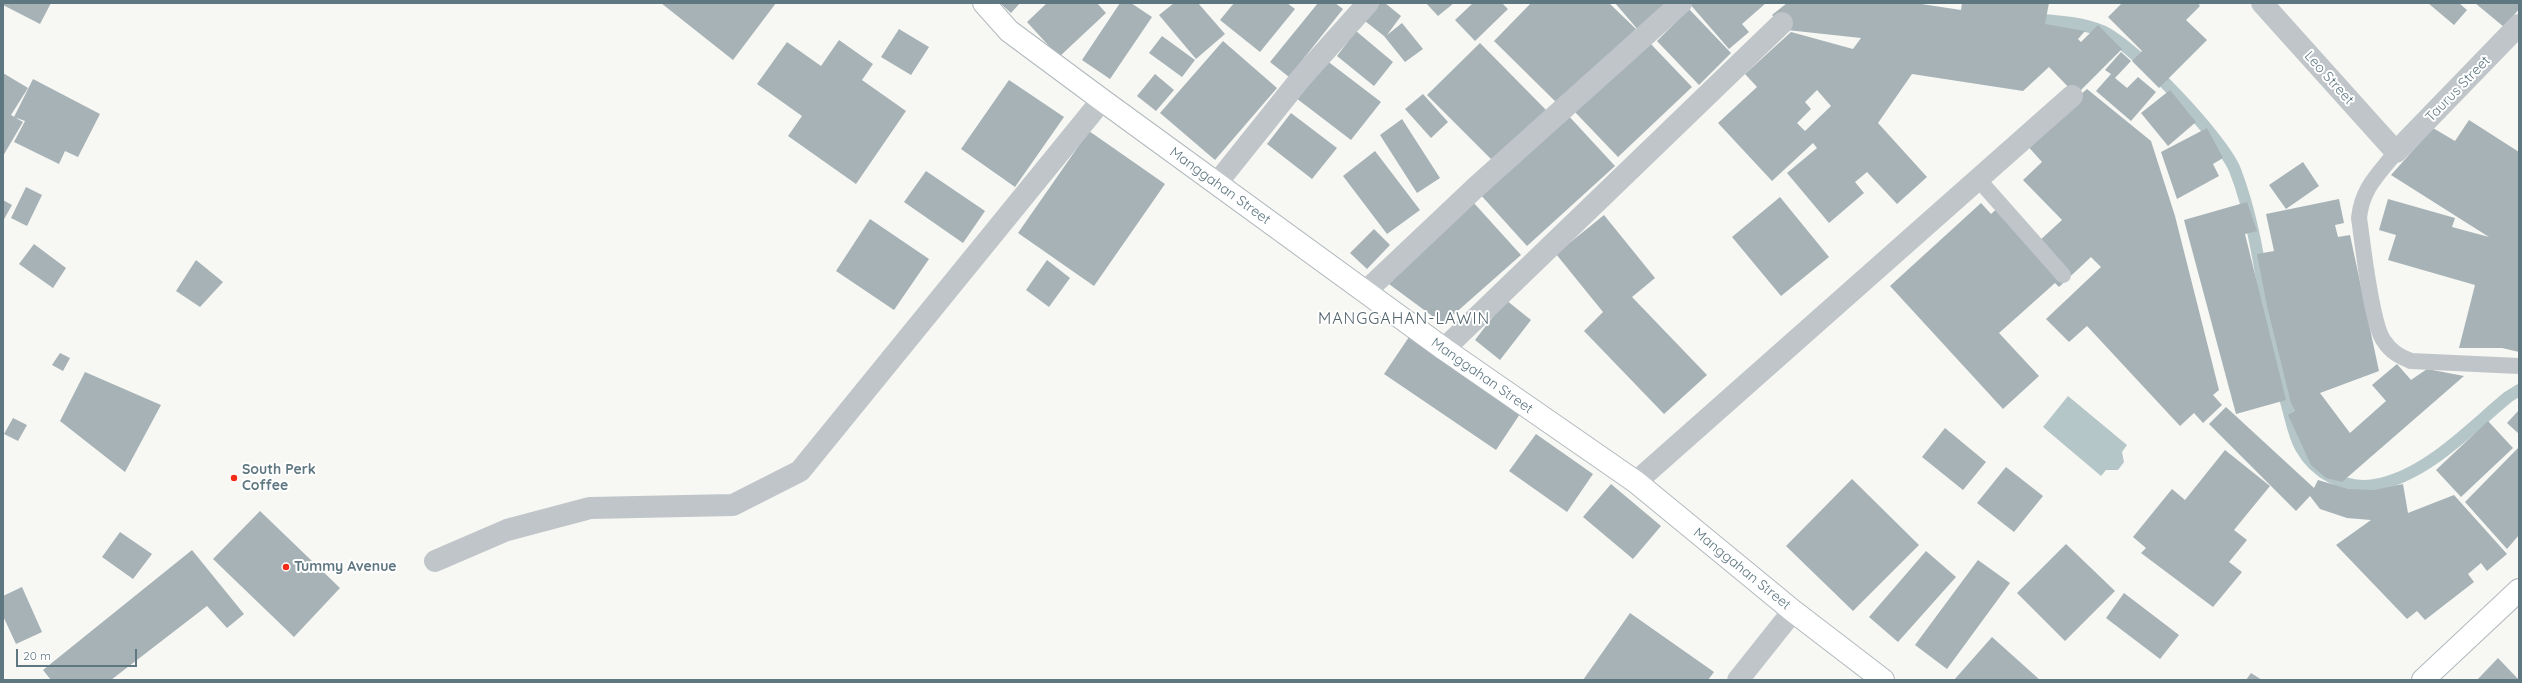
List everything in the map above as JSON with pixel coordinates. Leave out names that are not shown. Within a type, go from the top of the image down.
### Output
[{"type":"street","name":"Manggahan Street","points":[[984,3],[1009,31],[1102,100],[1444,349],[1636,482],[1793,611],[1883,680]]},
{"type":"street","points":[[1217,183],[1301,78],[1368,3]]},
{"type":"street","points":[[1365,292],[1475,188],[1681,3]]},
{"type":"street","name":"Leo Street","points":[[2274,7],[2396,152]]},
{"type":"street","points":[[1444,349],[1782,23]]},
{"type":"street","name":"Taurus Street","points":[[2396,152],[2519,25]]},
{"type":"street","points":[[1636,482],[2072,96]]},
{"type":"street","points":[[435,561],[507,530],[590,508],[733,505],[800,472],[1102,100]]},
{"type":"street","points":[[2424,680],[2519,590]]},
{"type":"street","points":[[1738,680],[1793,611]]},
{"type":"lane","points":[[2396,152],[2367,187],[2361,203],[2359,218],[2375,316],[2383,340],[2395,354],[2411,361],[2519,366]]},
{"type":"lane","points":[[1978,180],[2063,276]]},
{"type":"shaded area","points":[[2068,396],[2127,445],[2122,452],[2124,462],[2118,470],[2106,470],[2101,476],[2043,427]]},
{"type":"building","points":[[4,3],[51,3],[40,24],[3,5]]},
{"type":"building","points":[[661,3],[776,3],[733,60]]},
{"type":"building","points":[[1000,3],[1020,3],[1011,13]]},
{"type":"building","points":[[1047,3],[1097,3],[1106,13],[1059,57],[1027,22]]},
{"type":"building","points":[[1120,3],[1131,3],[1152,17],[1110,79],[1082,60]]},
{"type":"building","points":[[1174,3],[1198,3],[1225,34],[1196,59],[1159,15]]},
{"type":"building","points":[[1234,3],[1287,3],[1295,9],[1260,52],[1220,20]]},
{"type":"building","points":[[1318,3],[1335,3],[1343,9],[1289,77],[1270,62]]},
{"type":"building","points":[[1380,3],[1385,3],[1401,16],[1387,35],[1402,23],[1423,49],[1405,62],[1384,36],[1365,21]]},
{"type":"building","points":[[1426,3],[1454,3],[1438,16]]},
{"type":"building","points":[[1473,3],[1502,3],[1508,9],[1475,41],[1455,20]]},
{"type":"building","points":[[1531,3],[1609,3],[1636,29],[1561,107],[1494,41]]},
{"type":"building","points":[[1615,3],[1671,3],[1639,31]]},
{"type":"building","points":[[1689,3],[1766,3],[1742,24],[1749,32],[1729,49]]},
{"type":"building","points":[[1787,3],[1915,3],[1961,10],[1962,3],[2049,3],[2045,24],[2085,31],[2078,39],[2081,42],[2098,25],[2122,49],[2076,95],[2049,67],[2023,91],[1912,74],[1878,123],[1927,177],[1897,204],[1867,172],[1855,182],[1864,193],[1829,223],[1787,173],[1817,148],[1813,143],[1772,181],[1718,123],[1757,87],[1745,74],[1791,32],[1853,49],[1861,38],[1787,30],[1772,15]],"holes":[[[1817,90],[1831,106],[1805,131],[1797,123],[1811,109],[1805,102]]]},
{"type":"building","points":[[2122,3],[2198,3],[2200,6],[2186,20],[2207,40],[2159,88],[2132,61],[2142,51],[2108,17]]},
{"type":"building","points":[[2428,3],[2459,3],[2467,10],[2454,25]]},
{"type":"building","points":[[2475,3],[2519,3],[2519,9],[2504,27]]},
{"type":"building","points":[[1689,9],[1731,53],[1699,85],[1657,41]]},
{"type":"building","points":[[899,29],[929,47],[911,75],[881,57]]},
{"type":"building","points":[[1356,31],[1393,62],[1374,86],[1337,56]]},
{"type":"building","points":[[1162,36],[1195,60],[1182,77],[1149,53]]},
{"type":"building","points":[[839,40],[873,64],[862,80],[906,111],[856,184],[788,136],[802,116],[757,84],[787,42],[821,66]]},
{"type":"building","points":[[1223,41],[1277,88],[1215,160],[1160,113]]},
{"type":"building","points":[[1648,41],[1692,87],[1618,157],[1574,111]]},
{"type":"building","points":[[1480,43],[1548,112],[1495,163],[1427,95]]},
{"type":"building","points":[[2121,52],[2131,61],[2115,78],[2127,88],[2138,77],[2156,92],[2131,121],[2096,91],[2111,74],[2105,70]]},
{"type":"building","points":[[1326,60],[1381,102],[1351,140],[1296,98]]},
{"type":"building","points":[[3,73],[28,88],[11,115],[23,122],[3,156]]},
{"type":"building","points":[[1155,74],[1174,90],[1156,111],[1137,96]]},
{"type":"building","points":[[33,79],[100,114],[78,157],[65,151],[59,164],[14,142],[25,121],[14,117]]},
{"type":"building","points":[[1009,80],[1064,117],[1015,187],[961,149]]},
{"type":"building","points":[[2087,89],[2151,141],[2175,216],[2219,390],[2213,395],[2222,405],[2203,423],[2194,413],[2180,426],[2087,326],[2069,342],[2046,319],[2101,267],[2091,257],[2059,287],[2055,283],[1999,333],[2039,376],[2003,409],[1890,286],[1981,203],[1991,214],[2002,204],[2038,242],[2062,220],[2023,180],[2042,162],[2025,143]]},
{"type":"building","points":[[2170,90],[2196,122],[2168,146],[2141,113]]},
{"type":"building","points":[[1423,94],[1448,122],[1431,138],[1405,109]]},
{"type":"building","points":[[1291,113],[1337,148],[1312,179],[1267,144]]},
{"type":"building","points":[[1566,113],[1615,166],[1527,246],[1479,193]]},
{"type":"building","points":[[1402,119],[1440,178],[1417,193],[1380,135]]},
{"type":"building","points":[[2469,120],[2519,152],[2519,352],[2502,348],[2459,348],[2475,285],[2388,260],[2396,235],[2379,230],[2388,199],[2455,218],[2452,227],[2489,237],[2391,175],[2433,128],[2455,141]]},
{"type":"building","points":[[2207,128],[2223,158],[2213,164],[2219,176],[2177,199],[2161,152]]},
{"type":"building","points":[[1089,131],[1165,184],[1094,286],[1018,233]]},
{"type":"building","points":[[1375,151],[1420,210],[1387,234],[1343,176]]},
{"type":"building","points":[[2303,162],[2319,186],[2286,209],[2269,185]]},
{"type":"building","points":[[926,171],[985,211],[963,243],[904,202]]},
{"type":"building","points":[[26,187],[42,195],[27,226],[11,218]]},
{"type":"building","points":[[1780,197],[1829,257],[1781,296],[1732,237]]},
{"type":"building","points":[[2339,199],[2344,223],[2335,225],[2338,237],[2350,235],[2379,371],[2320,393],[2350,433],[2386,401],[2372,385],[2397,364],[2411,380],[2427,369],[2464,376],[2342,482],[2326,478],[2311,465],[2288,415],[2295,411],[2291,403],[2267,306],[2257,254],[2274,251],[2266,214]]},
{"type":"building","points":[[3,200],[12,205],[3,221]]},
{"type":"building","points":[[1473,202],[1521,255],[1443,324],[1389,284]]},
{"type":"building","points":[[2247,202],[2257,231],[2245,234],[2286,400],[2236,414],[2184,220]]},
{"type":"building","points":[[1604,215],[1655,278],[1632,297],[1707,375],[1664,414],[1584,331],[1603,312],[1556,254]]},
{"type":"building","points":[[870,219],[929,259],[894,310],[836,271]]},
{"type":"building","points":[[1374,229],[1390,245],[1367,269],[1350,253]]},
{"type":"building","points":[[34,244],[66,268],[53,288],[19,264]]},
{"type":"building","points":[[196,260],[223,282],[200,307],[176,291]]},
{"type":"building","points":[[1047,260],[1070,278],[1049,307],[1026,290]]},
{"type":"building","points":[[1506,300],[1531,320],[1500,360],[1475,340]]},
{"type":"building","points":[[1409,337],[1520,414],[1496,450],[1384,374]]},
{"type":"building","points":[[60,353],[70,358],[63,371],[52,365]]},
{"type":"building","points":[[85,372],[161,405],[125,472],[60,421]]},
{"type":"building","points":[[2226,407],[2314,488],[2318,480],[2348,489],[2374,490],[2403,484],[2408,513],[2454,495],[2507,554],[2487,571],[2481,563],[2468,574],[2474,582],[2425,620],[2417,611],[2407,619],[2336,545],[2371,520],[2347,518],[2320,509],[2310,496],[2296,511],[2209,424]]},
{"type":"building","points":[[2519,410],[2519,434],[2507,423]]},
{"type":"building","points":[[13,418],[27,425],[18,441],[4,434]]},
{"type":"building","points":[[2488,421],[2513,448],[2461,497],[2436,470]]},
{"type":"building","points":[[1945,428],[1986,462],[1963,490],[1922,457]]},
{"type":"building","points":[[1536,434],[1593,474],[1567,512],[1509,471]]},
{"type":"building","points":[[2519,447],[2519,535],[2507,549],[2465,502]]},
{"type":"building","points":[[2225,450],[2270,486],[2234,530],[2247,540],[2229,562],[2242,572],[2213,607],[2141,553],[2146,548],[2133,537],[2172,489],[2185,500]]},
{"type":"building","points":[[2006,467],[2043,496],[2014,532],[1977,503]]},
{"type":"building","points":[[1852,479],[1919,545],[1853,611],[1786,546]]},
{"type":"building","points":[[1611,484],[1661,526],[1633,559],[1583,517]]},
{"type":"building","points":[[260,511],[340,588],[294,637],[213,559]]},
{"type":"building","points":[[120,532],[152,554],[133,579],[102,557]]},
{"type":"building","points":[[2066,544],[2115,591],[2065,641],[2017,593]]},
{"type":"building","points":[[192,550],[244,614],[227,628],[207,606],[111,680],[51,680],[43,670]]},
{"type":"building","points":[[1926,551],[1956,577],[1898,642],[1869,617]]},
{"type":"building","points":[[1978,560],[2010,583],[1947,669],[1915,645]]},
{"type":"building","points":[[22,587],[42,632],[16,644],[3,616],[3,596]]},
{"type":"building","points":[[2124,593],[2179,635],[2160,659],[2106,618]]},
{"type":"building","points":[[1630,613],[1714,672],[1708,680],[1583,680]]},
{"type":"building","points":[[1992,637],[2040,680],[1954,680]]},
{"type":"building","points":[[2498,658],[2519,680],[2477,680]]},
{"type":"building","points":[[2251,673],[2262,680],[2246,680]]},
{"type":"waterway","points":[[2031,19],[2067,22],[2094,28],[2116,40],[2134,54],[2176,94],[2196,116],[2227,155],[2235,170],[2245,198],[2258,257],[2279,376],[2295,433],[2301,448],[2307,457],[2323,472],[2332,478],[2353,485],[2375,485],[2394,480],[2412,472],[2446,450],[2508,397],[2519,390]]},
{"type":"place","name":"South Perk Coffee","points":[[234,478]]},
{"type":"place","name":"Tummy Avenue","points":[[286,567]]},
{"type":"district","name":"MANGGAHAN-LAWIN","points":[[1404,319]]}]
